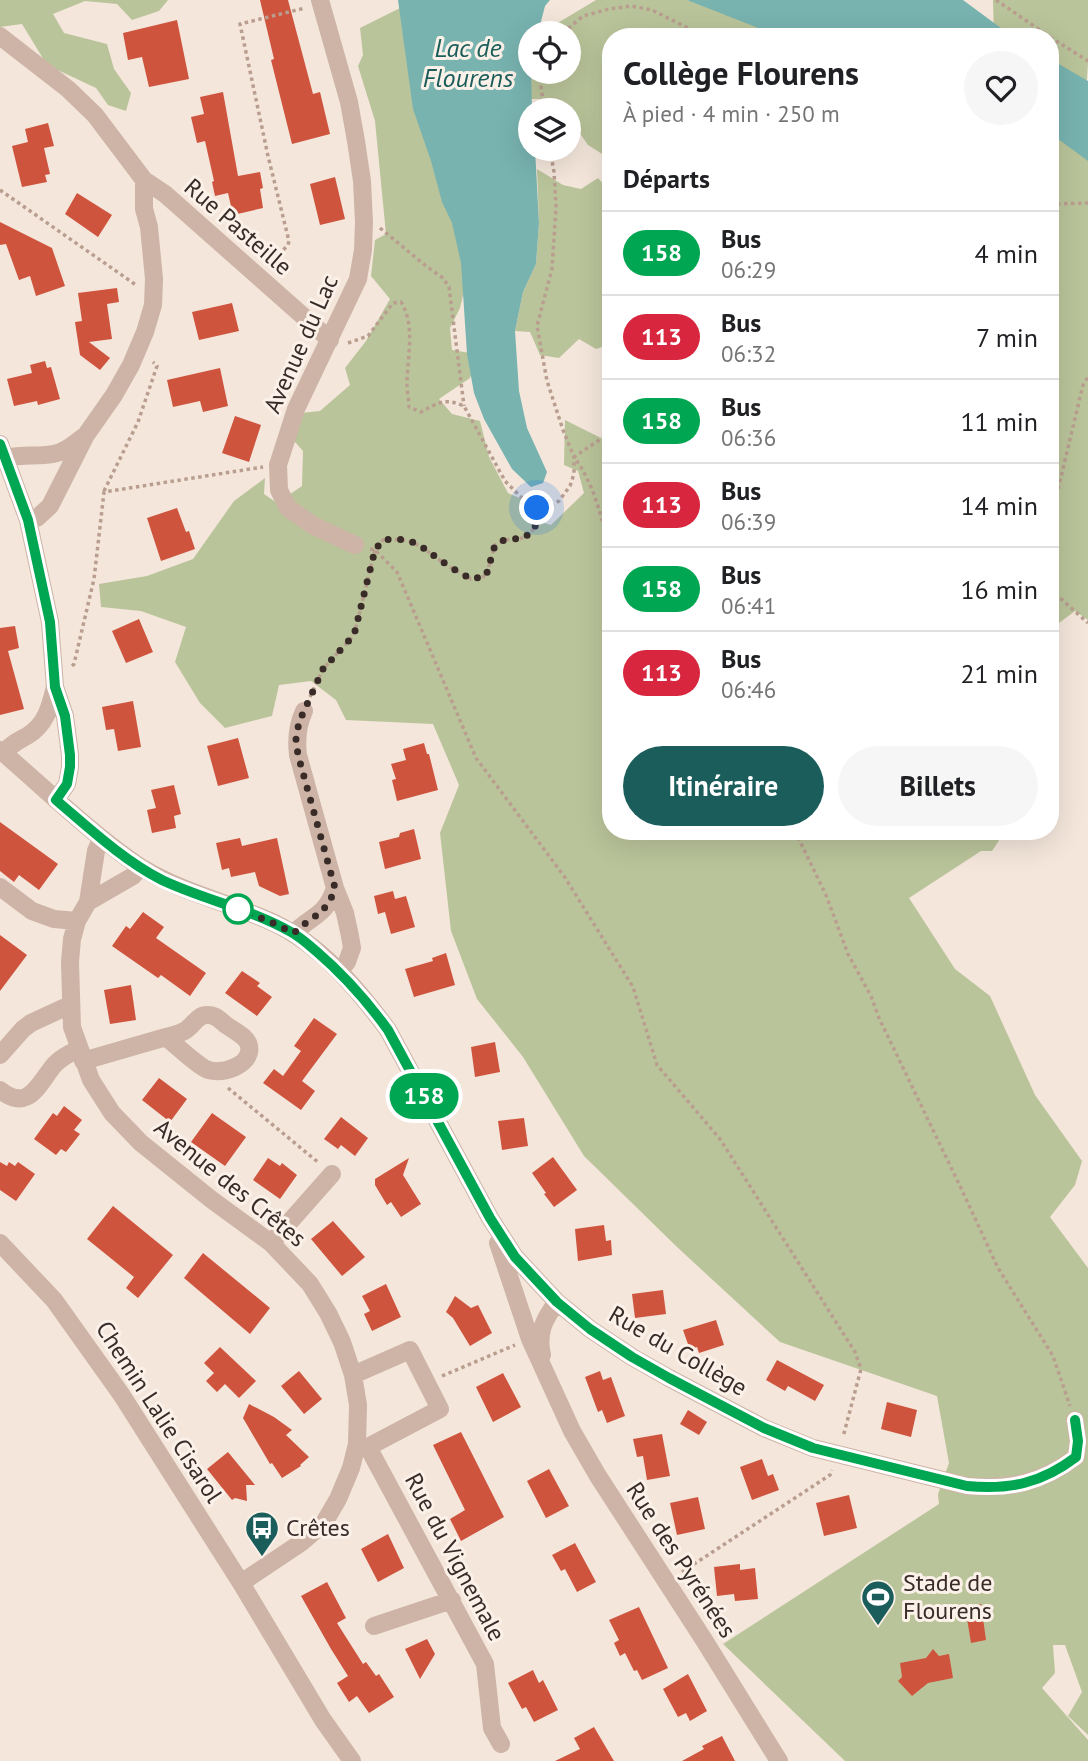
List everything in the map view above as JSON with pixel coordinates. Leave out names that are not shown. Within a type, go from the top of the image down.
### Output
[{"type":"street","name":"Avenue du Lac","points":[[320,2],[349,102],[356,141],[362,181],[363,250],[358,279],[296,409],[278,465],[279,490],[288,508],[314,526],[355,545]]},
{"type":"street","name":"Rue Pasteille","points":[[0,36],[68,89],[95,115],[144,180],[165,194],[330,340]]},
{"type":"street","name":"Rue Pasteille","points":[[28,520],[37,518],[50,506],[86,435],[114,395],[138,349],[153,305],[154,291],[153,253],[144,209],[144,180]]},
{"type":"street","name":"Rue Pasteille","points":[[3,451],[17,455],[54,454],[86,435]]},
{"type":"street","points":[[3,451],[28,520],[50,622],[55,683],[65,716],[70,767],[67,784],[56,800]]},
{"type":"street","points":[[2,752],[31,734],[44,722],[55,683]]},
{"type":"street","points":[[304,712],[296,739],[298,755],[335,888],[345,913],[352,948],[340,971]]},
{"type":"street","name":"Rue du Collège","points":[[2,752],[101,839],[140,867],[163,880],[294,933],[340,971],[388,1030],[490,1218],[515,1257],[557,1302],[590,1329],[632,1357],[764,1428],[813,1448],[967,1486],[985,1488],[1012,1485],[1039,1479],[1059,1469],[1076,1457],[1078,1441],[1075,1420]]},
{"type":"street","name":"Avenue des Crêtes","points":[[101,839],[96,850],[88,902],[77,922],[72,939],[70,962],[72,1027],[91,1080],[111,1113],[141,1143],[271,1243],[310,1284],[342,1342],[353,1375],[362,1445],[338,1499],[324,1523],[302,1542],[241,1583]]},
{"type":"street","points":[[88,902],[133,876],[140,867]]},
{"type":"street","points":[[0,887],[32,911],[54,919],[77,922]]},
{"type":"street","points":[[294,933],[330,902],[335,888]]},
{"type":"street","points":[[0,1055],[31,1023],[70,1005]]},
{"type":"street","points":[[0,1090],[9,1097],[20,1100],[32,1094],[66,1055],[81,1055],[180,1033],[199,1017],[212,1015],[246,1040],[250,1047],[240,1065],[219,1071],[206,1069],[166,1037]]},
{"type":"street","points":[[271,1243],[332,1174]]},
{"type":"street","name":"Rue des Pyrénées","points":[[490,1218],[530,1339],[572,1431],[779,1761]]},
{"type":"street","name":"Chemin Lalie Cisarol","points":[[0,1243],[54,1300],[121,1394],[241,1583],[323,1720],[352,1761]]},
{"type":"street","points":[[523,1319],[527,1300],[539,1284]]},
{"type":"street","name":"Rue des Pyrénées","points":[[548,1382],[539,1336],[543,1322],[557,1302]]},
{"type":"street","points":[[353,1375],[410,1350],[440,1409],[362,1445]]},
{"type":"street","name":"Rue du Vignemale","points":[[362,1445],[452,1600],[485,1664],[492,1728],[501,1744]]},
{"type":"street","points":[[373,1626],[452,1600]]},
{"type":"path","points":[[996,0],[1037,28]]},
{"type":"path","points":[[258,277],[289,241],[240,24],[320,2]]},
{"type":"path","points":[[577,21],[583,16],[631,5],[652,10],[688,28]]},
{"type":"path","points":[[1059,43],[1088,61]]},
{"type":"path","points":[[552,161],[556,207],[552,269],[537,326],[547,382],[563,430],[575,457],[586,473],[602,521]]},
{"type":"path","points":[[0,190],[141,288],[154,291]]},
{"type":"path","points":[[1059,204],[1088,203]]},
{"type":"path","points":[[380,228],[443,278],[449,287],[464,406],[505,481],[524,500],[537,508],[546,508],[559,502],[570,486],[575,457]]},
{"type":"path","points":[[350,344],[368,336],[393,303],[401,302],[407,312],[410,332],[407,386],[410,407],[421,412],[449,400],[464,406]]},
{"type":"path","points":[[55,683],[75,664],[94,579],[104,492],[138,422],[157,366],[138,349]]},
{"type":"path","points":[[1059,485],[1083,385],[1088,377]]},
{"type":"path","points":[[575,457],[602,438]]},
{"type":"path","points":[[104,492],[278,465]]},
{"type":"path","points":[[304,712],[323,669],[354,635],[375,550],[383,540],[399,538],[418,544],[471,579],[486,576],[495,545],[504,540],[524,538],[535,528],[537,508]]},
{"type":"path","points":[[355,545],[375,550],[397,572],[476,758],[564,876],[633,987],[657,1065],[720,1139],[855,1352],[861,1369],[844,1435]]},
{"type":"path","points":[[1059,597],[1088,623]]},
{"type":"path","points":[[799,840],[826,895],[848,954],[871,996],[998,1268],[1053,1356],[1075,1420]]},
{"type":"path","points":[[219,1071],[229,1090],[332,1174]]},
{"type":"path","points":[[427,1382],[530,1339]]},
{"type":"path","points":[[667,1584],[830,1475]]},
{"type":"green space","points":[[0,0],[168,0],[159,11],[132,20],[117,4],[85,1],[53,14],[64,33],[107,44],[114,69],[131,93],[126,111],[108,105],[96,88],[47,65],[22,24],[0,27]]},
{"type":"green space","points":[[596,0],[694,0],[765,28],[602,28],[602,154],[588,145],[581,135],[581,98],[531,98],[531,84],[581,84],[581,21],[561,21]]},
{"type":"green space","points":[[993,0],[1088,0],[1086,93],[1059,84],[1059,28],[994,28]]},
{"type":"green space","points":[[410,3],[469,270],[460,308],[450,328],[452,350],[470,353],[476,364],[470,378],[439,399],[452,414],[480,421],[489,457],[508,493],[526,501],[538,521],[551,525],[584,493],[578,471],[564,465],[565,420],[602,438],[602,840],[999,840],[992,851],[981,851],[909,898],[955,969],[990,996],[1035,1095],[1082,1161],[1075,1185],[1050,1217],[1088,1268],[1088,1735],[1068,1716],[1082,1692],[1065,1645],[1053,1645],[1055,1673],[1042,1688],[1088,1740],[1088,1761],[845,1761],[723,1644],[939,1504],[938,1494],[949,1463],[937,1396],[780,1342],[584,1156],[523,1057],[477,999],[451,931],[440,833],[459,785],[433,724],[346,720],[336,700],[311,681],[279,685],[272,716],[225,728],[200,703],[175,662],[186,627],[141,611],[101,607],[99,584],[147,576],[193,559],[234,501],[265,478],[264,494],[277,503],[302,486],[303,451],[285,431],[292,414],[320,411],[350,385],[345,368],[366,341],[390,299],[371,276],[375,240],[386,234],[375,121],[358,66],[363,55],[360,28]]},
{"type":"green space","points":[[1059,132],[1088,150],[1088,620],[1075,611],[1059,623]]},
{"type":"green space","points":[[537,169],[563,185],[581,189],[598,178],[602,182],[602,347],[596,349],[579,339],[559,358],[540,355],[530,332],[515,331],[523,292],[536,264],[539,223]]},
{"type":"water","name":"Lac de Flourens","points":[[398,0],[550,0],[545,6],[541,21],[518,21],[518,84],[531,84],[532,98],[518,98],[518,161],[536,161],[539,223],[536,264],[523,292],[515,331],[519,391],[527,428],[547,472],[543,483],[531,487],[512,469],[484,419],[474,393],[467,354],[461,263],[452,223],[442,202],[413,109]]},
{"type":"water","points":[[687,0],[963,0],[1001,28],[758,28]]},
{"type":"water","points":[[1059,64],[1088,81],[1088,161],[1059,140]]},
{"type":"building","points":[[260,0],[288,0],[313,94],[320,92],[330,134],[292,144],[271,60],[274,59]]},
{"type":"building","points":[[177,20],[189,79],[149,87],[142,57],[128,60],[123,33]]},
{"type":"building","points":[[223,92],[238,176],[260,172],[263,188],[260,189],[263,208],[233,215],[228,193],[215,196],[205,141],[197,143],[191,117],[204,114],[200,97]]},
{"type":"building","points":[[48,123],[54,146],[44,148],[50,174],[45,175],[47,182],[22,187],[12,146],[28,142],[25,129]]},
{"type":"building","points":[[335,177],[345,219],[320,225],[310,184]]},
{"type":"building","points":[[77,193],[112,215],[98,237],[65,214]]},
{"type":"building","points":[[0,222],[52,248],[65,286],[36,296],[30,276],[19,280],[6,244],[0,245]]},
{"type":"building","points":[[117,288],[119,302],[107,304],[112,339],[89,342],[110,358],[100,370],[80,355],[75,322],[82,321],[78,293]]},
{"type":"building","points":[[232,303],[239,331],[199,340],[192,312]]},
{"type":"building","points":[[45,361],[47,368],[51,367],[60,399],[38,405],[37,401],[14,406],[7,379],[32,373],[30,365]]},
{"type":"building","points":[[220,368],[228,406],[203,412],[200,401],[173,407],[167,380]]},
{"type":"building","points":[[235,416],[261,425],[249,462],[222,453]]},
{"type":"building","points":[[177,508],[195,549],[161,561],[147,518]]},
{"type":"building","points":[[139,619],[153,652],[126,663],[112,631]]},
{"type":"building","points":[[15,626],[19,648],[8,651],[24,709],[0,715],[0,628]]},
{"type":"building","points":[[133,701],[141,747],[118,751],[114,729],[106,730],[102,707]]},
{"type":"building","points":[[238,738],[249,778],[218,786],[207,746]]},
{"type":"building","points":[[424,743],[438,790],[397,801],[392,780],[396,779],[391,764],[406,760],[403,749]]},
{"type":"building","points":[[174,785],[181,814],[174,816],[176,828],[152,833],[147,810],[156,808],[151,790]]},
{"type":"building","points":[[0,822],[58,864],[39,890],[19,875],[14,882],[0,871]]},
{"type":"building","points":[[414,829],[421,859],[385,869],[379,842],[399,837],[400,833]]},
{"type":"building","points":[[240,838],[242,846],[277,838],[289,894],[280,896],[259,886],[255,872],[231,877],[229,868],[222,870],[216,843]]},
{"type":"building","points":[[393,891],[395,899],[406,896],[415,927],[391,934],[385,912],[378,914],[374,896]]},
{"type":"building","points":[[143,912],[164,927],[156,938],[206,973],[190,996],[161,975],[158,978],[112,946],[126,926],[130,929]]},
{"type":"building","points":[[0,935],[27,955],[0,991]]},
{"type":"building","points":[[446,953],[455,985],[414,997],[405,969],[433,961],[432,958]]},
{"type":"building","points":[[242,971],[260,983],[257,986],[272,997],[257,1016],[225,993]]},
{"type":"building","points":[[131,985],[136,1020],[110,1024],[104,990]]},
{"type":"building","points":[[314,1018],[337,1034],[302,1081],[315,1091],[301,1110],[263,1083],[274,1069],[283,1076],[301,1051],[294,1046]]},
{"type":"building","points":[[495,1042],[500,1072],[475,1077],[471,1047]]},
{"type":"building","points":[[159,1078],[187,1099],[170,1122],[142,1100]]},
{"type":"building","points":[[64,1106],[82,1120],[74,1130],[80,1134],[66,1152],[61,1149],[56,1155],[34,1139],[53,1113],[57,1116]]},
{"type":"building","points":[[212,1113],[246,1137],[225,1166],[191,1142]]},
{"type":"building","points":[[341,1117],[368,1138],[355,1156],[341,1145],[338,1149],[324,1139]]},
{"type":"building","points":[[524,1118],[528,1146],[502,1150],[498,1121]]},
{"type":"building","points":[[553,1157],[577,1190],[554,1207],[532,1173]]},
{"type":"building","points":[[268,1158],[280,1166],[282,1163],[297,1175],[280,1199],[253,1180]]},
{"type":"building","points":[[409,1158],[403,1175],[421,1204],[401,1217],[391,1202],[387,1205],[375,1185],[375,1179]]},
{"type":"building","points":[[0,1162],[7,1166],[9,1162],[15,1166],[18,1162],[35,1174],[16,1201],[0,1190]]},
{"type":"building","points":[[113,1206],[173,1255],[138,1298],[126,1288],[134,1277],[87,1239]]},
{"type":"building","points":[[333,1221],[365,1257],[342,1276],[311,1239]]},
{"type":"building","points":[[604,1225],[606,1241],[611,1240],[612,1255],[578,1261],[575,1229]]},
{"type":"building","points":[[203,1253],[270,1308],[250,1334],[184,1278]]},
{"type":"building","points":[[386,1284],[401,1317],[372,1331],[364,1314],[370,1311],[362,1296]]},
{"type":"building","points":[[663,1290],[666,1314],[635,1318],[632,1294]]},
{"type":"building","points":[[455,1296],[471,1308],[478,1305],[492,1333],[470,1346],[453,1318],[446,1312]]},
{"type":"building","points":[[716,1320],[724,1345],[699,1353],[697,1347],[690,1350],[683,1330]]},
{"type":"building","points":[[220,1347],[256,1381],[239,1398],[225,1384],[217,1392],[206,1381],[214,1373],[204,1363]]},
{"type":"building","points":[[777,1360],[824,1385],[815,1401],[788,1386],[785,1391],[766,1380]]},
{"type":"building","points":[[299,1371],[322,1399],[304,1414],[281,1386]]},
{"type":"building","points":[[600,1371],[603,1380],[611,1377],[625,1416],[607,1423],[602,1410],[598,1412],[585,1377]]},
{"type":"building","points":[[503,1373],[521,1407],[493,1422],[476,1387]]},
{"type":"building","points":[[887,1402],[917,1410],[911,1437],[881,1429]]},
{"type":"building","points":[[249,1404],[292,1430],[286,1435],[309,1457],[301,1466],[282,1478],[272,1463],[270,1464],[243,1418]]},
{"type":"building","points":[[688,1410],[707,1422],[699,1435],[680,1424]]},
{"type":"building","points":[[461,1432],[504,1517],[461,1541],[450,1519],[465,1510],[433,1445]]},
{"type":"building","points":[[662,1434],[670,1476],[647,1480],[643,1456],[637,1457],[633,1439]]},
{"type":"building","points":[[228,1452],[255,1485],[246,1485],[247,1501],[235,1498],[232,1500],[207,1469]]},
{"type":"building","points":[[762,1459],[768,1476],[773,1474],[779,1490],[752,1500],[740,1467]]},
{"type":"building","points":[[549,1469],[569,1506],[546,1518],[527,1481]]},
{"type":"building","points":[[849,1495],[857,1528],[824,1536],[816,1503]]},
{"type":"building","points":[[698,1497],[705,1529],[677,1535],[670,1503]]},
{"type":"building","points":[[388,1534],[404,1568],[378,1582],[361,1549]]},
{"type":"building","points":[[575,1543],[596,1582],[577,1592],[565,1569],[561,1571],[552,1555]]},
{"type":"building","points":[[740,1564],[740,1570],[755,1568],[758,1599],[735,1601],[734,1594],[717,1596],[714,1567]]},
{"type":"building","points":[[327,1582],[346,1618],[337,1623],[363,1664],[366,1662],[376,1676],[379,1674],[394,1697],[369,1713],[357,1696],[349,1702],[337,1683],[348,1676],[301,1596]]},
{"type":"building","points":[[981,1604],[986,1640],[971,1643],[965,1606]]},
{"type":"building","points":[[639,1607],[668,1668],[642,1680],[625,1653],[620,1656],[614,1643],[619,1640],[609,1620]]},
{"type":"building","points":[[427,1639],[435,1654],[420,1679],[405,1649]]},
{"type":"building","points":[[933,1649],[939,1656],[949,1654],[953,1678],[928,1683],[912,1696],[898,1681],[902,1677],[900,1663],[926,1658]]},
{"type":"building","points":[[533,1670],[539,1683],[543,1680],[558,1710],[534,1722],[526,1707],[522,1709],[508,1683]]},
{"type":"building","points":[[688,1674],[707,1711],[690,1721],[686,1713],[678,1717],[663,1689]]},
{"type":"building","points":[[594,1727],[614,1761],[555,1761],[580,1749],[574,1738]]},
{"type":"building","points":[[722,1736],[735,1761],[682,1761],[704,1749],[702,1746]]},
{"type":"bus line","name":"158","points":[[0,444],[28,520],[50,622],[55,687],[65,716],[70,767],[67,784],[56,800],[101,839],[140,867],[163,880],[294,933],[340,971],[388,1030],[490,1218],[515,1257],[557,1302],[590,1329],[632,1357],[764,1428],[839,1456],[967,1486],[985,1488],[1012,1485],[1039,1479],[1059,1469],[1076,1457],[1078,1441],[1075,1420]]},
{"type":"place","name":"Crêtes","points":[[262,1558]]},
{"type":"place","name":"Stade de Flourens","points":[[878,1627]]},
{"type":"route","points":[[238,909],[294,933],[330,902],[335,888],[298,755],[296,739],[299,722],[323,669],[354,635],[375,550],[383,540],[399,538],[418,544],[471,579],[486,576],[495,545],[504,540],[524,538],[535,528],[537,508]]}]
